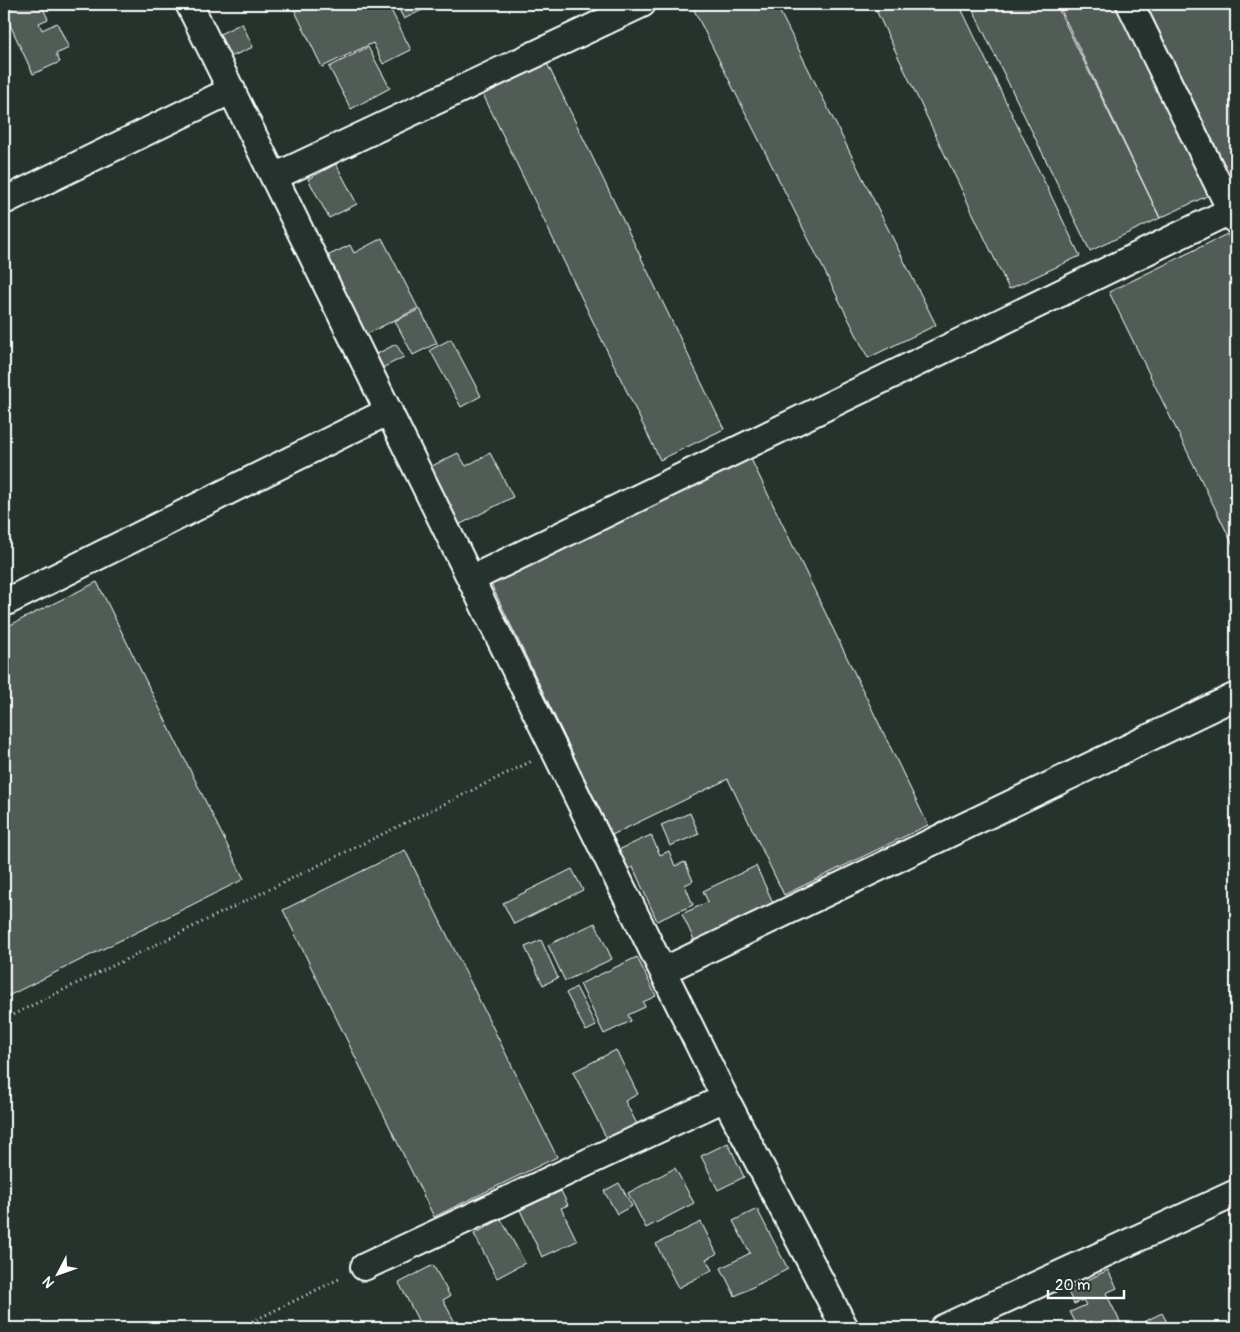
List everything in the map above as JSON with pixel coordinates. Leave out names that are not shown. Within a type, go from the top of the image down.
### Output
[{"type":"street","points":[[190,4],[725,1098],[845,1328]]},
{"type":"street","points":[[274,177],[642,4]]},
{"type":"street","points":[[471,579],[1235,213],[1130,4]]},
{"type":"street","points":[[4,201],[232,90]]},
{"type":"street","points":[[4,603],[389,411]]},
{"type":"street","points":[[663,971],[1236,696]]},
{"type":"street","points":[[364,1267],[725,1098]]},
{"type":"street","points":[[943,1328],[1236,1193]]},
{"type":"path","points":[[4,1020],[555,750]]},
{"type":"path","points":[[239,1328],[364,1267]]},
{"type":"building","points":[[20,4],[41,4],[48,19],[39,23],[42,30],[57,23],[69,48],[56,54],[60,62],[33,74],[4,12]]},
{"type":"building","points":[[69,4],[85,4],[71,10]]},
{"type":"building","points":[[301,4],[388,4],[411,50],[383,64],[373,43],[322,67],[293,7]]},
{"type":"building","points":[[396,4],[421,4],[424,9],[404,19]]},
{"type":"building","points":[[691,4],[776,4],[936,325],[868,358]]},
{"type":"building","points":[[873,4],[959,4],[1080,256],[1009,289]]},
{"type":"building","points":[[970,4],[1056,4],[1160,218],[1090,251]]},
{"type":"building","points":[[1058,4],[1118,4],[1209,195],[1160,218]]},
{"type":"building","points":[[1146,4],[1236,4],[1236,181],[1233,182]]},
{"type":"building","points":[[242,23],[253,47],[226,59],[216,36]]},
{"type":"building","points":[[368,47],[390,88],[351,109],[329,67]]},
{"type":"building","points":[[544,57],[724,429],[660,460],[480,88]]},
{"type":"building","points":[[336,164],[357,204],[329,218],[308,179]]},
{"type":"building","points":[[1227,234],[1236,252],[1236,551],[1109,292]]},
{"type":"building","points":[[382,238],[418,308],[365,335],[325,257],[350,245],[354,253]]},
{"type":"building","points":[[420,309],[437,343],[413,355],[395,321]]},
{"type":"building","points":[[451,339],[481,396],[461,407],[430,350]]},
{"type":"building","points":[[396,344],[404,357],[378,370],[371,357]]},
{"type":"building","points":[[458,453],[466,466],[490,453],[513,497],[455,527],[426,469]]},
{"type":"building","points":[[750,457],[928,825],[784,895],[728,779],[612,835],[490,582]]},
{"type":"building","points":[[97,582],[244,879],[4,998],[4,628]]},
{"type":"building","points":[[690,813],[699,834],[670,846],[661,825]]},
{"type":"building","points":[[651,835],[660,855],[669,851],[675,866],[685,862],[693,881],[685,885],[693,905],[657,921],[633,867],[621,873],[612,853]]},
{"type":"building","points":[[405,850],[557,1157],[434,1217],[283,910]]},
{"type":"building","points":[[756,866],[776,909],[697,946],[682,914],[708,902],[703,891]]},
{"type":"building","points":[[572,869],[583,890],[514,924],[503,903]]},
{"type":"building","points":[[595,923],[612,959],[565,981],[548,945]]},
{"type":"building","points":[[541,940],[558,978],[543,985],[525,947]]},
{"type":"building","points":[[637,957],[656,996],[643,1002],[645,1007],[628,1015],[631,1021],[604,1034],[580,984]]},
{"type":"building","points":[[576,987],[596,1026],[586,1031],[566,993]]},
{"type":"building","points":[[616,1050],[638,1094],[625,1101],[638,1126],[608,1141],[573,1072]]},
{"type":"building","points":[[728,1143],[744,1177],[718,1190],[701,1156]]},
{"type":"building","points":[[675,1168],[694,1203],[646,1228],[628,1193]]},
{"type":"building","points":[[619,1183],[632,1206],[617,1214],[604,1191]]},
{"type":"building","points":[[561,1191],[568,1205],[561,1208],[577,1241],[542,1257],[520,1210]]},
{"type":"building","points":[[757,1209],[788,1269],[735,1296],[721,1268],[750,1253],[733,1221]]},
{"type":"building","points":[[501,1219],[525,1263],[497,1278],[474,1234]]},
{"type":"building","points":[[701,1222],[717,1254],[706,1259],[712,1270],[678,1288],[656,1244]]},
{"type":"building","points":[[433,1265],[450,1296],[443,1300],[458,1328],[422,1328],[399,1283]]},
{"type":"building","points":[[1108,1270],[1117,1288],[1106,1293],[1123,1328],[1094,1328],[1091,1321],[1078,1327],[1070,1312],[1086,1305],[1083,1300],[1074,1304],[1067,1290]]},
{"type":"building","points":[[1162,1313],[1170,1328],[1131,1328]]}]
